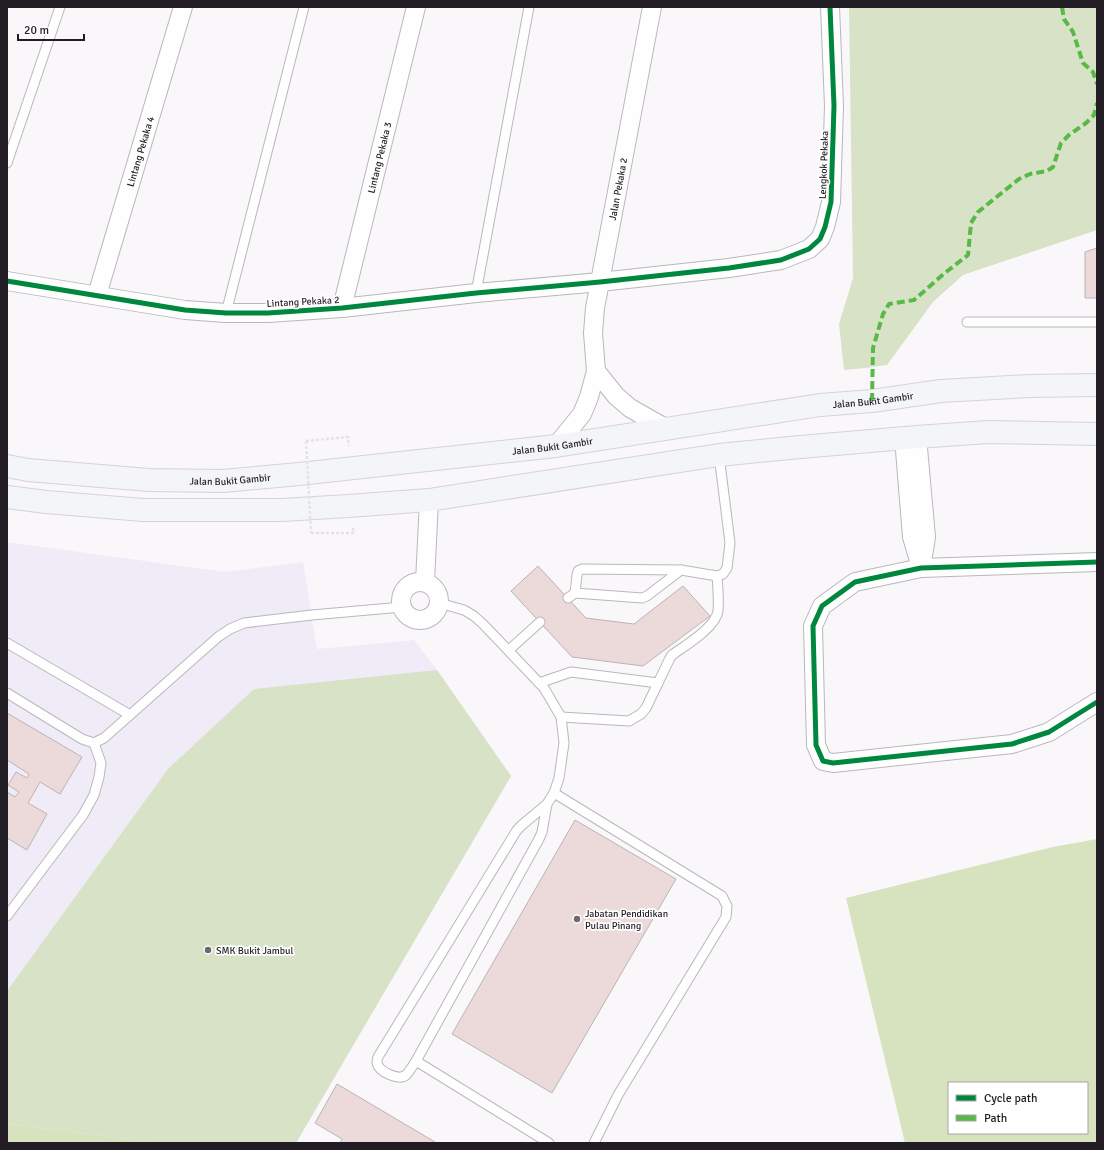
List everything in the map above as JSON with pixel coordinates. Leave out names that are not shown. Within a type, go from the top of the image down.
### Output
[{"type":"main road","name":"Jalan Bukit Gambir","points":[[7,466],[148,480],[223,481],[556,446],[820,405],[872,401],[941,391],[1029,386],[1097,385]]},
{"type":"main road","points":[[7,497],[46,502],[143,510],[282,510],[429,500],[719,455],[789,448],[988,432],[1097,434]]},
{"type":"street","name":"Lintang Pekaka 4","points":[[97,295],[183,7]]},
{"type":"street","name":"Lintang Pekaka 3","points":[[342,308],[416,7]]},
{"type":"street","name":"Lengkok Pekaka","points":[[600,282],[729,268],[781,260],[809,249],[820,239],[832,202],[834,106],[830,7]]},
{"type":"street","name":"Jalan Pekaka 2","points":[[556,446],[582,414],[589,397],[596,371],[593,333],[595,308],[647,9]]},
{"type":"street","name":"Lintang Pekaka 2","points":[[7,281],[185,310],[226,313],[268,313],[342,308],[476,293],[600,282]]},
{"type":"street","points":[[596,371],[616,396],[625,404],[667,429]]},
{"type":"street","points":[[911,438],[926,538],[921,568]]},
{"type":"street","points":[[425,582],[429,500]]},
{"type":"street","points":[[1097,562],[921,568],[855,582],[822,606],[814,626],[816,745],[823,761],[833,763],[1012,744],[1048,732],[1097,702]]},
{"type":"street","points":[[417,581],[425,582],[432,585],[436,590],[439,596],[439,603],[436,611],[430,618],[422,620],[413,619],[406,614],[402,607],[401,598],[403,591],[409,585],[417,581]]},
{"type":"lane","points":[[7,163],[60,7]]},
{"type":"lane","points":[[226,313],[304,7]]},
{"type":"lane","points":[[476,293],[529,7]]},
{"type":"lane","points":[[967,322],[1097,322]]},
{"type":"lane","points":[[681,570],[648,596],[642,598],[571,595],[578,571],[582,569],[681,570],[717,576],[723,574],[728,568],[730,543],[719,455]]},
{"type":"lane","points":[[561,717],[629,721],[641,714],[646,708],[672,655],[708,628],[716,619],[718,611],[717,576]]},
{"type":"lane","points":[[439,603],[464,610],[474,616],[509,650],[544,688],[561,717],[564,743],[559,778],[554,793],[547,804],[522,824],[517,830],[378,1057],[377,1063],[380,1068],[400,1078],[406,1075],[416,1061],[539,839],[542,832],[547,804]]},
{"type":"lane","points":[[7,693],[82,739],[94,743],[104,738],[218,637],[230,629],[244,623],[402,607]]},
{"type":"lane","points":[[509,650],[540,622]]},
{"type":"lane","points":[[7,642],[130,715]]},
{"type":"lane","points":[[539,683],[570,672],[658,683]]},
{"type":"lane","points":[[7,916],[83,815],[94,795],[101,763],[94,743]]},
{"type":"lane","points":[[554,793],[722,896],[727,906],[726,917],[618,1095],[594,1143]]},
{"type":"lane","points":[[416,1061],[549,1143]]},
{"type":"path","points":[[311,533],[306,441],[348,437],[351,468]]},
{"type":"shaded area","name":"SMK Bukit Jambul","points":[[7,542],[225,572],[303,562],[317,649],[414,640],[437,670],[511,776],[296,1143],[157,1143],[7,1124]]},
{"type":"green space","points":[[849,7],[1097,7],[1097,230],[963,275],[933,302],[887,365],[844,370],[839,324],[853,278]]},
{"type":"green space","name":"SMK Bukit Jambul","points":[[437,670],[511,776],[296,1143],[157,1143],[7,1124],[7,991],[168,769],[254,689]]},
{"type":"green space","points":[[1097,839],[1097,1143],[905,1143],[846,898],[1053,847]]},
{"type":"green space","points":[[7,1124],[157,1143],[7,1143]]},
{"type":"building","points":[[1097,248],[1097,298],[1085,298],[1085,252]]},
{"type":"building","points":[[538,566],[586,618],[634,624],[683,586],[710,616],[643,666],[572,657],[511,591]]},
{"type":"building","points":[[7,713],[82,757],[60,794],[40,782],[28,803],[47,814],[27,850],[7,838],[7,792],[15,797],[19,792],[8,785],[16,772],[27,778],[29,774],[7,760]]},
{"type":"building","points":[[575,820],[676,879],[552,1093],[452,1034]]},
{"type":"building","points":[[337,1084],[435,1142],[340,1143],[342,1139],[315,1123]]},
{"type":"marked path","points":[[1062,7],[1064,19],[1073,32],[1083,63],[1093,72],[1097,84]]},
{"type":"marked path","points":[[872,401],[873,348],[883,314],[889,304],[914,300],[968,255],[971,223],[978,212],[1019,179],[1030,174],[1047,171],[1053,167],[1061,143],[1094,115],[1097,103]]},
{"type":"cycle path","points":[[7,281],[185,310],[226,313],[268,313],[342,308],[476,293],[600,282],[729,268],[781,260],[809,249],[820,239],[825,227],[831,202],[834,106],[830,7]]},
{"type":"cycle path","points":[[1097,562],[921,568],[855,582],[822,606],[813,626],[816,745],[823,761],[833,763],[1012,744],[1049,732],[1097,702]]},
{"type":"place","name":"Jabatan Pendidikan Pulau Pinang","points":[[577,919]]},
{"type":"place","name":"SMK Bukit Jambul","points":[[208,950]]}]
